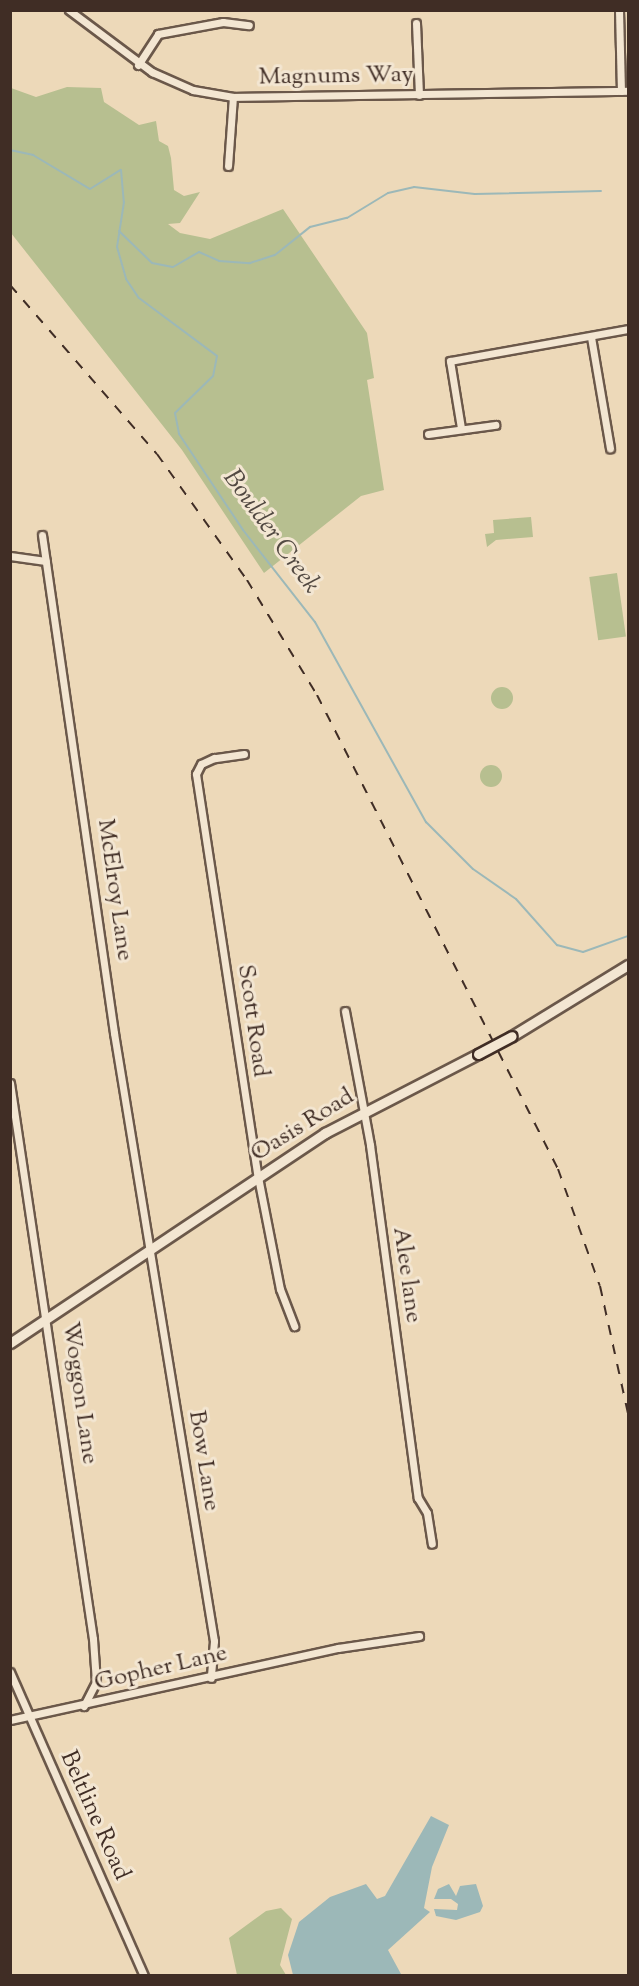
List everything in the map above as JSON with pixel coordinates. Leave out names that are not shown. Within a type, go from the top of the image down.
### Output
[{"type":"main road","name":"Oasis Road","points":[[10,1343],[258,1177],[363,1111],[512,1036],[628,965]]},
{"type":"street","name":"Magnums Way","points":[[69,10],[138,65],[193,90],[233,97],[625,91]]},
{"type":"street","points":[[620,10],[625,91]]},
{"type":"street","points":[[138,65],[158,34],[223,22],[249,25]]},
{"type":"street","points":[[416,23],[419,95]]},
{"type":"street","points":[[228,166],[233,97]]},
{"type":"street","points":[[461,428],[450,362],[591,337],[628,328]]},
{"type":"street","points":[[591,337],[610,448]]},
{"type":"street","points":[[428,434],[495,425]]},
{"type":"street","name":"McElroy Lane","points":[[42,535],[150,1250]]},
{"type":"street","points":[[10,556],[46,561]]},
{"type":"street","name":"Scott Road","points":[[244,754],[214,758],[201,764],[196,774],[258,1177],[280,1289],[294,1326]]},
{"type":"street","name":"Alee lane","points":[[345,1011],[363,1111],[418,1498],[428,1513],[432,1544]]},
{"type":"street","name":"Woggon Lane","points":[[10,1083],[49,1318],[96,1674],[84,1706]]},
{"type":"street","name":"Bow Lane","points":[[150,1250],[214,1641],[211,1678]]},
{"type":"street","name":"Gopher Lane","points":[[10,1720],[84,1706],[320,1653],[419,1636]]},
{"type":"street","name":"Beltline Road","points":[[10,1672],[144,1976]]},
{"type":"green space","points":[[67,87],[101,88],[104,102],[139,125],[156,121],[159,141],[168,146],[174,190],[184,196],[200,192],[180,223],[168,224],[180,233],[210,239],[283,209],[367,333],[374,378],[367,380],[384,490],[361,496],[264,573],[182,450],[11,233],[11,88],[36,97]]},
{"type":"green space","points":[[531,517],[533,537],[496,540],[487,547],[485,534],[494,533],[493,520]]},
{"type":"green space","points":[[617,573],[626,636],[598,640],[589,577]]},
{"type":"green space","points":[[502,687],[510,690],[513,698],[510,706],[502,709],[494,706],[491,698],[494,690]]},
{"type":"green space","points":[[491,765],[499,768],[502,776],[499,784],[491,787],[483,784],[480,776],[483,768]]},
{"type":"green space","points":[[281,1908],[292,1919],[280,1965],[286,1975],[237,1975],[229,1938],[266,1911]]},
{"type":"water","points":[[431,1816],[449,1825],[432,1867],[424,1908],[430,1912],[388,1950],[401,1974],[293,1975],[288,1955],[299,1922],[330,1897],[366,1884],[377,1899],[385,1896]]},
{"type":"water","points":[[449,1884],[456,1896],[460,1886],[476,1884],[483,1906],[480,1912],[456,1920],[436,1916],[434,1909],[457,1910],[458,1904],[451,1899],[434,1899],[438,1889]]},
{"type":"waterway","name":"Boulder Creek","points":[[10,150],[33,155],[90,189],[121,170],[124,202],[117,247],[126,279],[139,298],[217,356],[213,376],[175,413],[179,434],[243,530],[315,622],[426,822],[473,869],[516,899],[557,945],[583,952],[628,936]]},
{"type":"waterway","points":[[119,231],[152,263],[173,267],[199,252],[219,261],[250,263],[275,255],[310,227],[347,218],[388,193],[414,187],[475,194],[601,191]]},
{"type":"railway","points":[[10,285],[157,454],[247,580],[317,695],[558,1169],[600,1286],[628,1413]]}]
